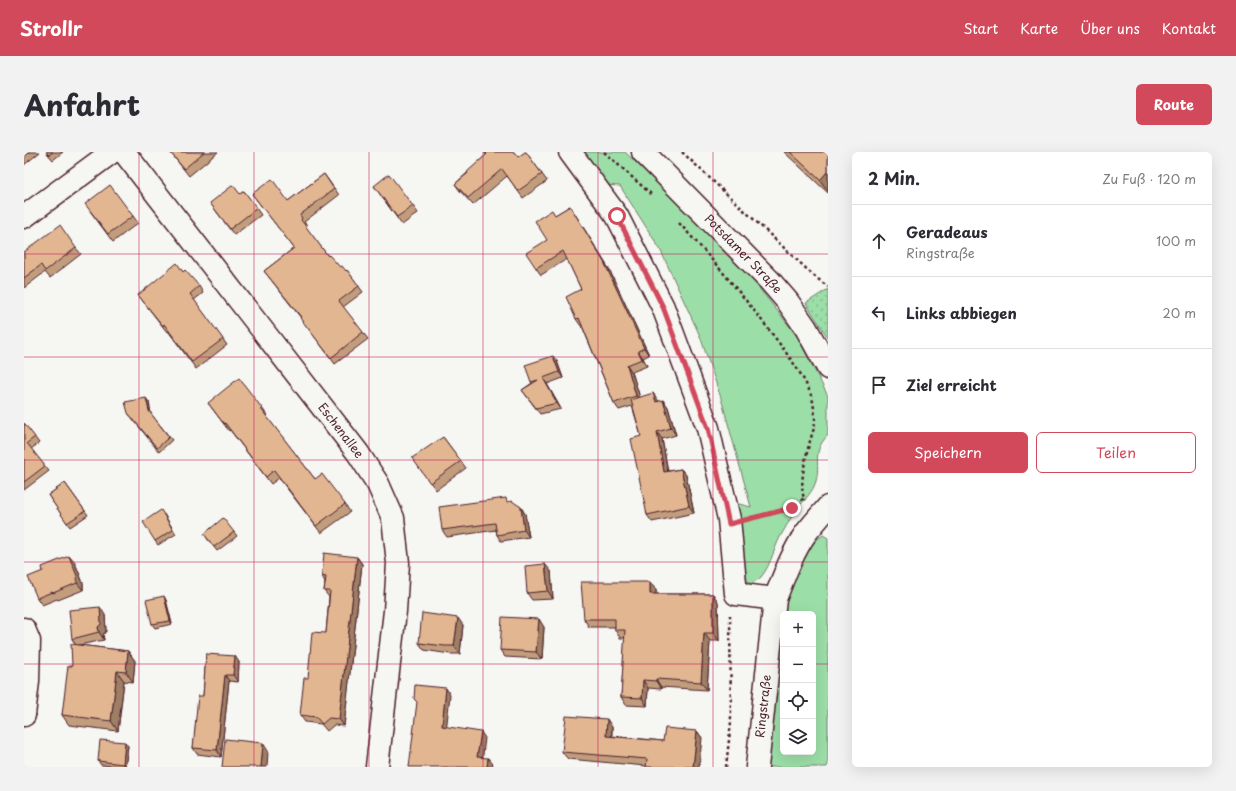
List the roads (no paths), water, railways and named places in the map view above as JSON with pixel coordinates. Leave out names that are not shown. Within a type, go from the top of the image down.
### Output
[{"type":"street","points":[[24,217],[112,152]]},
{"type":"street","name":"Eschenallee","points":[[124,152],[358,453],[378,484],[393,518],[398,564],[395,611],[377,767]]},
{"type":"street","points":[[570,152],[617,216],[663,307],[708,428],[729,524],[736,594],[775,599]]},
{"type":"street","name":"Potsdamer Straße","points":[[643,152],[769,280],[788,302],[806,328],[828,368]]},
{"type":"street","name":"Ringstraße","points":[[757,767],[775,599],[796,550],[806,534],[828,507]]},
{"type":"street","points":[[24,629],[29,641],[28,681],[24,715]]}]
